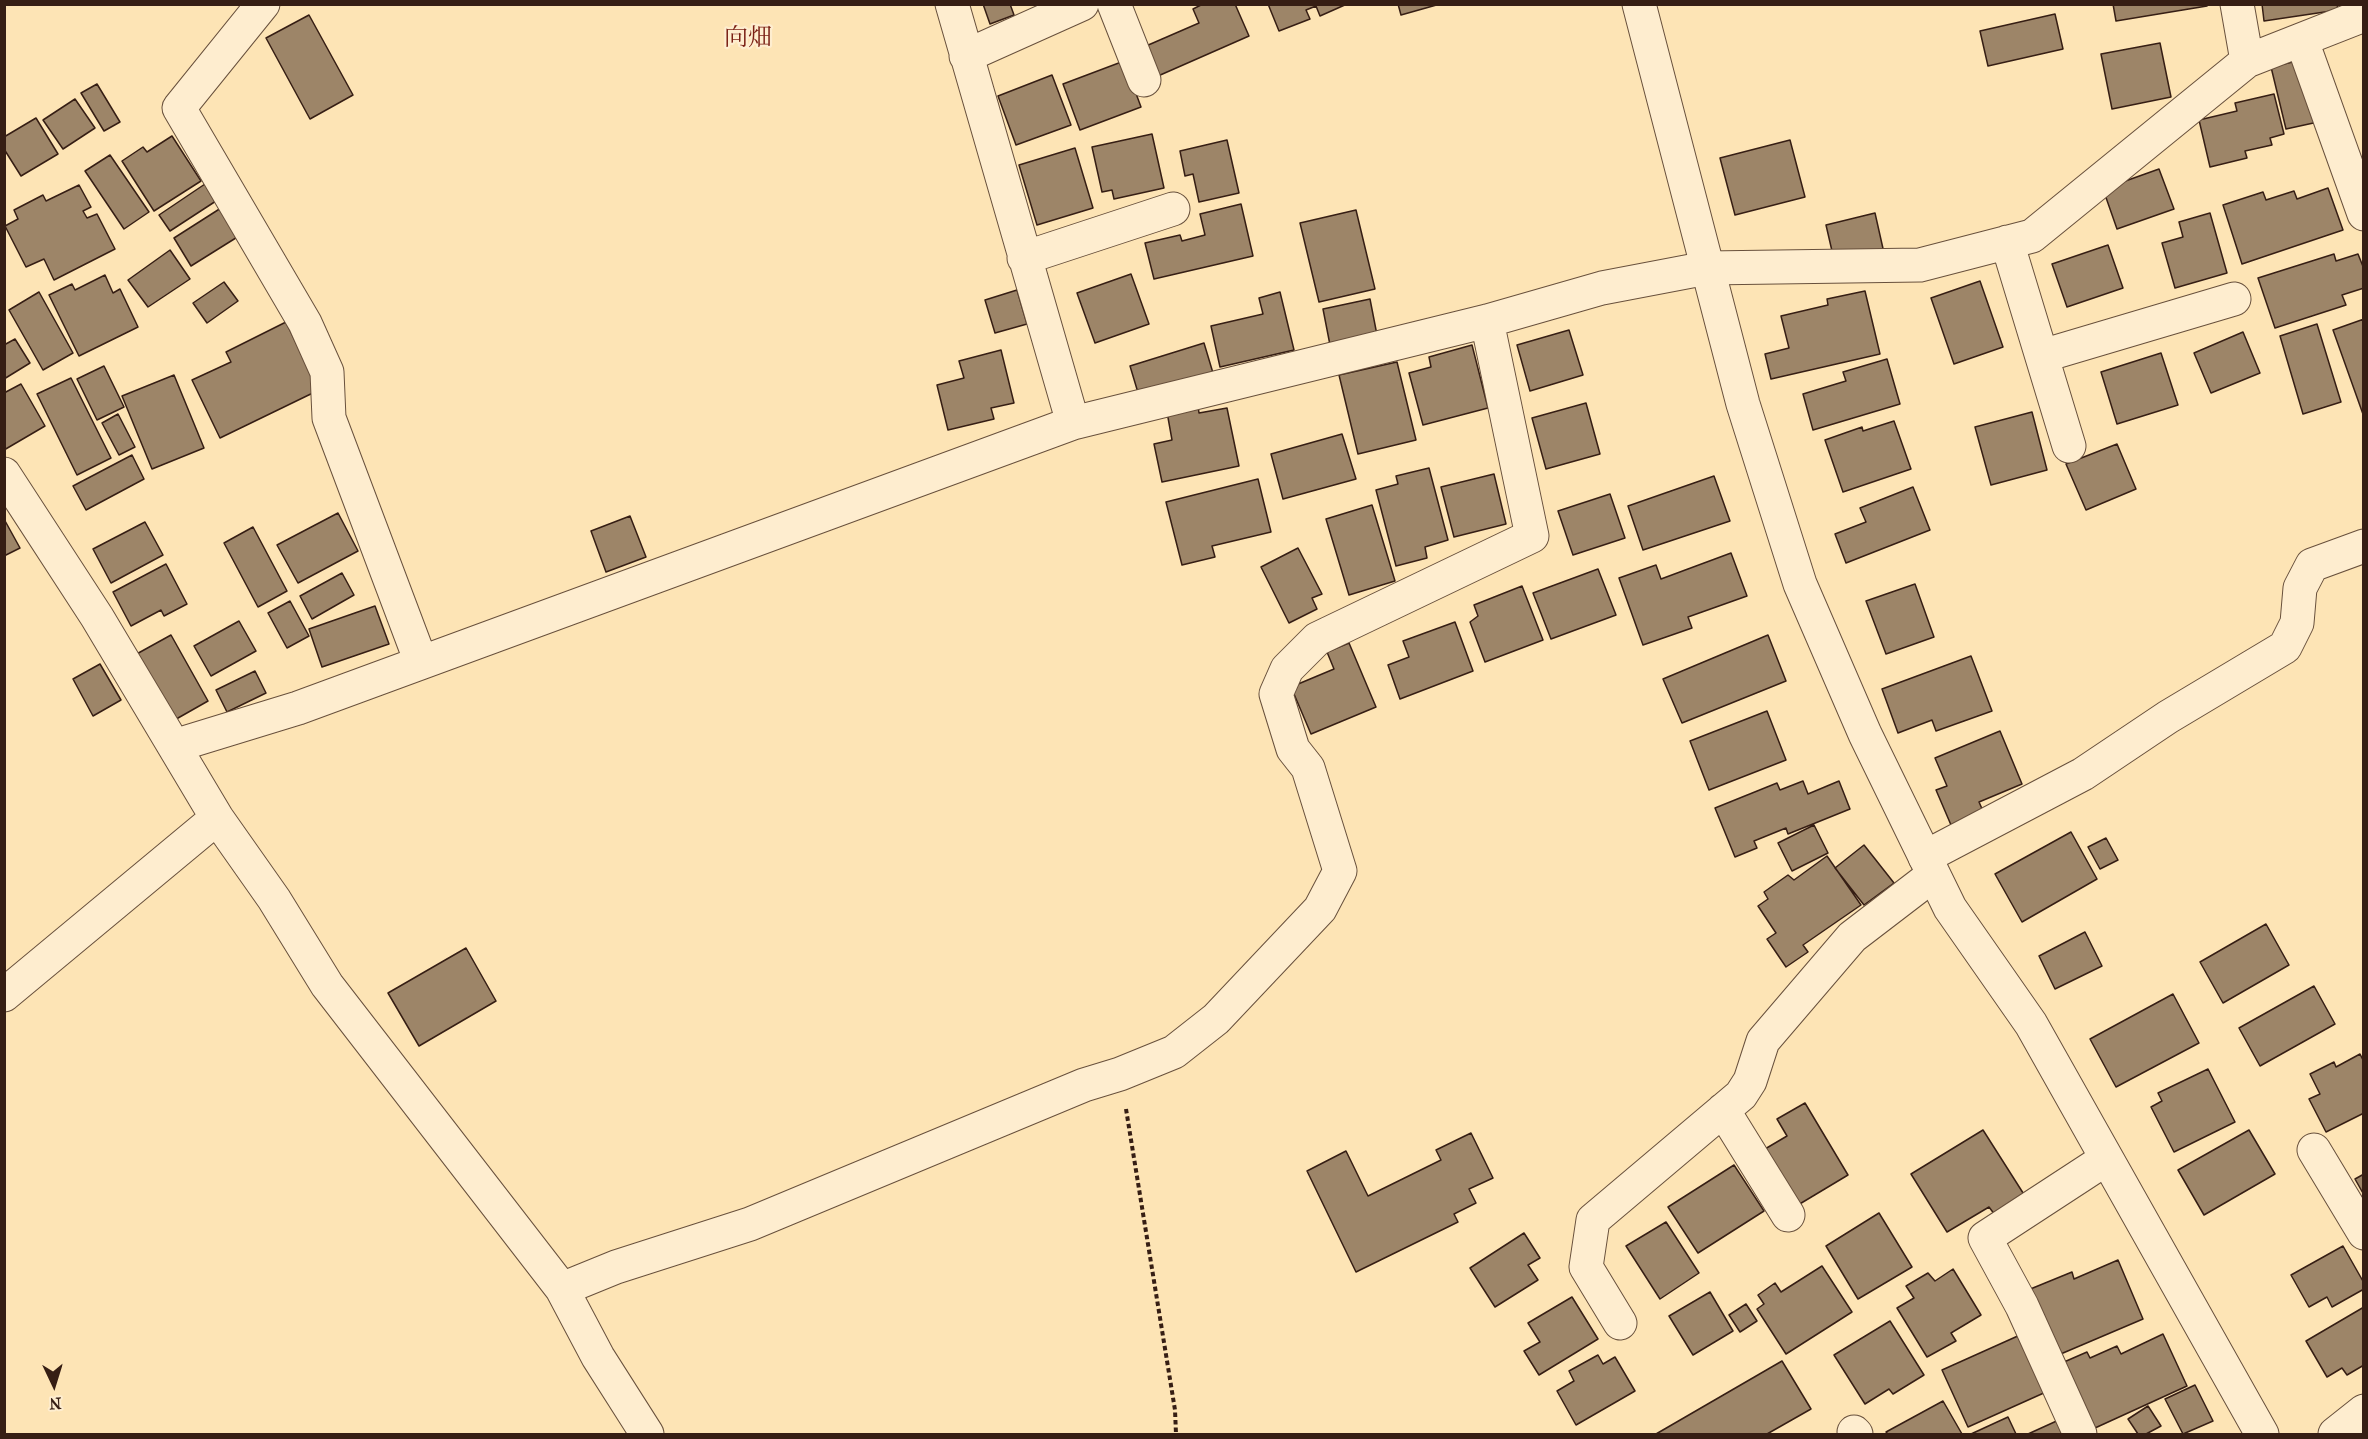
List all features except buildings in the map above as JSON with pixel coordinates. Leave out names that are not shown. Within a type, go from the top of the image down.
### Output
[{"type":"street","points":[[262,4],[179,108],[305,323],[327,372],[329,418],[421,662]]},
{"type":"street","points":[[952,4],[1073,423]]},
{"type":"street","points":[[966,56],[1082,4]]},
{"type":"street","points":[[1114,4],[1144,80]]},
{"type":"street","points":[[1639,4],[1743,404],[1800,584],[1865,734],[1950,908],[2031,1024],[2262,1434]]},
{"type":"street","points":[[2237,4],[2247,61]]},
{"type":"street","points":[[174,746],[298,708],[1073,423],[1487,321],[1602,288],[1707,268],[1920,265],[2032,236],[2247,61],[2364,15]]},
{"type":"street","points":[[2302,41],[2364,214]]},
{"type":"street","points":[[1024,258],[1173,208]]},
{"type":"street","points":[[2007,242],[2069,446]]},
{"type":"street","points":[[2042,356],[2234,299]]},
{"type":"street","points":[[562,1289],[616,1267],[750,1224],[1084,1085],[1120,1074],[1174,1052],[1216,1019],[1320,909],[1340,871],[1308,768],[1293,749],[1276,694],[1287,669],[1317,639],[1532,536],[1487,321]]},
{"type":"street","points":[[7,484],[97,617],[217,818],[274,899],[327,985],[562,1289],[598,1357],[647,1434]]},
{"type":"street","points":[[1620,1323],[1586,1267],[1593,1220],[1741,1095],[1750,1081],[1763,1041],[1852,937],[1929,866],[2084,774],[2168,717],[2284,647],[2298,623],[2300,588],[2312,565],[2364,546]]},
{"type":"street","points":[[4,995],[217,818]]},
{"type":"street","points":[[1723,1110],[1788,1215]]},
{"type":"street","points":[[2314,1150],[2364,1233]]},
{"type":"street","points":[[2080,1434],[2022,1306],[1985,1238],[2106,1159]]},
{"type":"street","points":[[2335,1434],[2364,1411]]},
{"type":"path","points":[[1120,1074],[1175,1410],[1176,1434]]},
{"type":"district","name":"向畑","points":[[748,39]]}]
